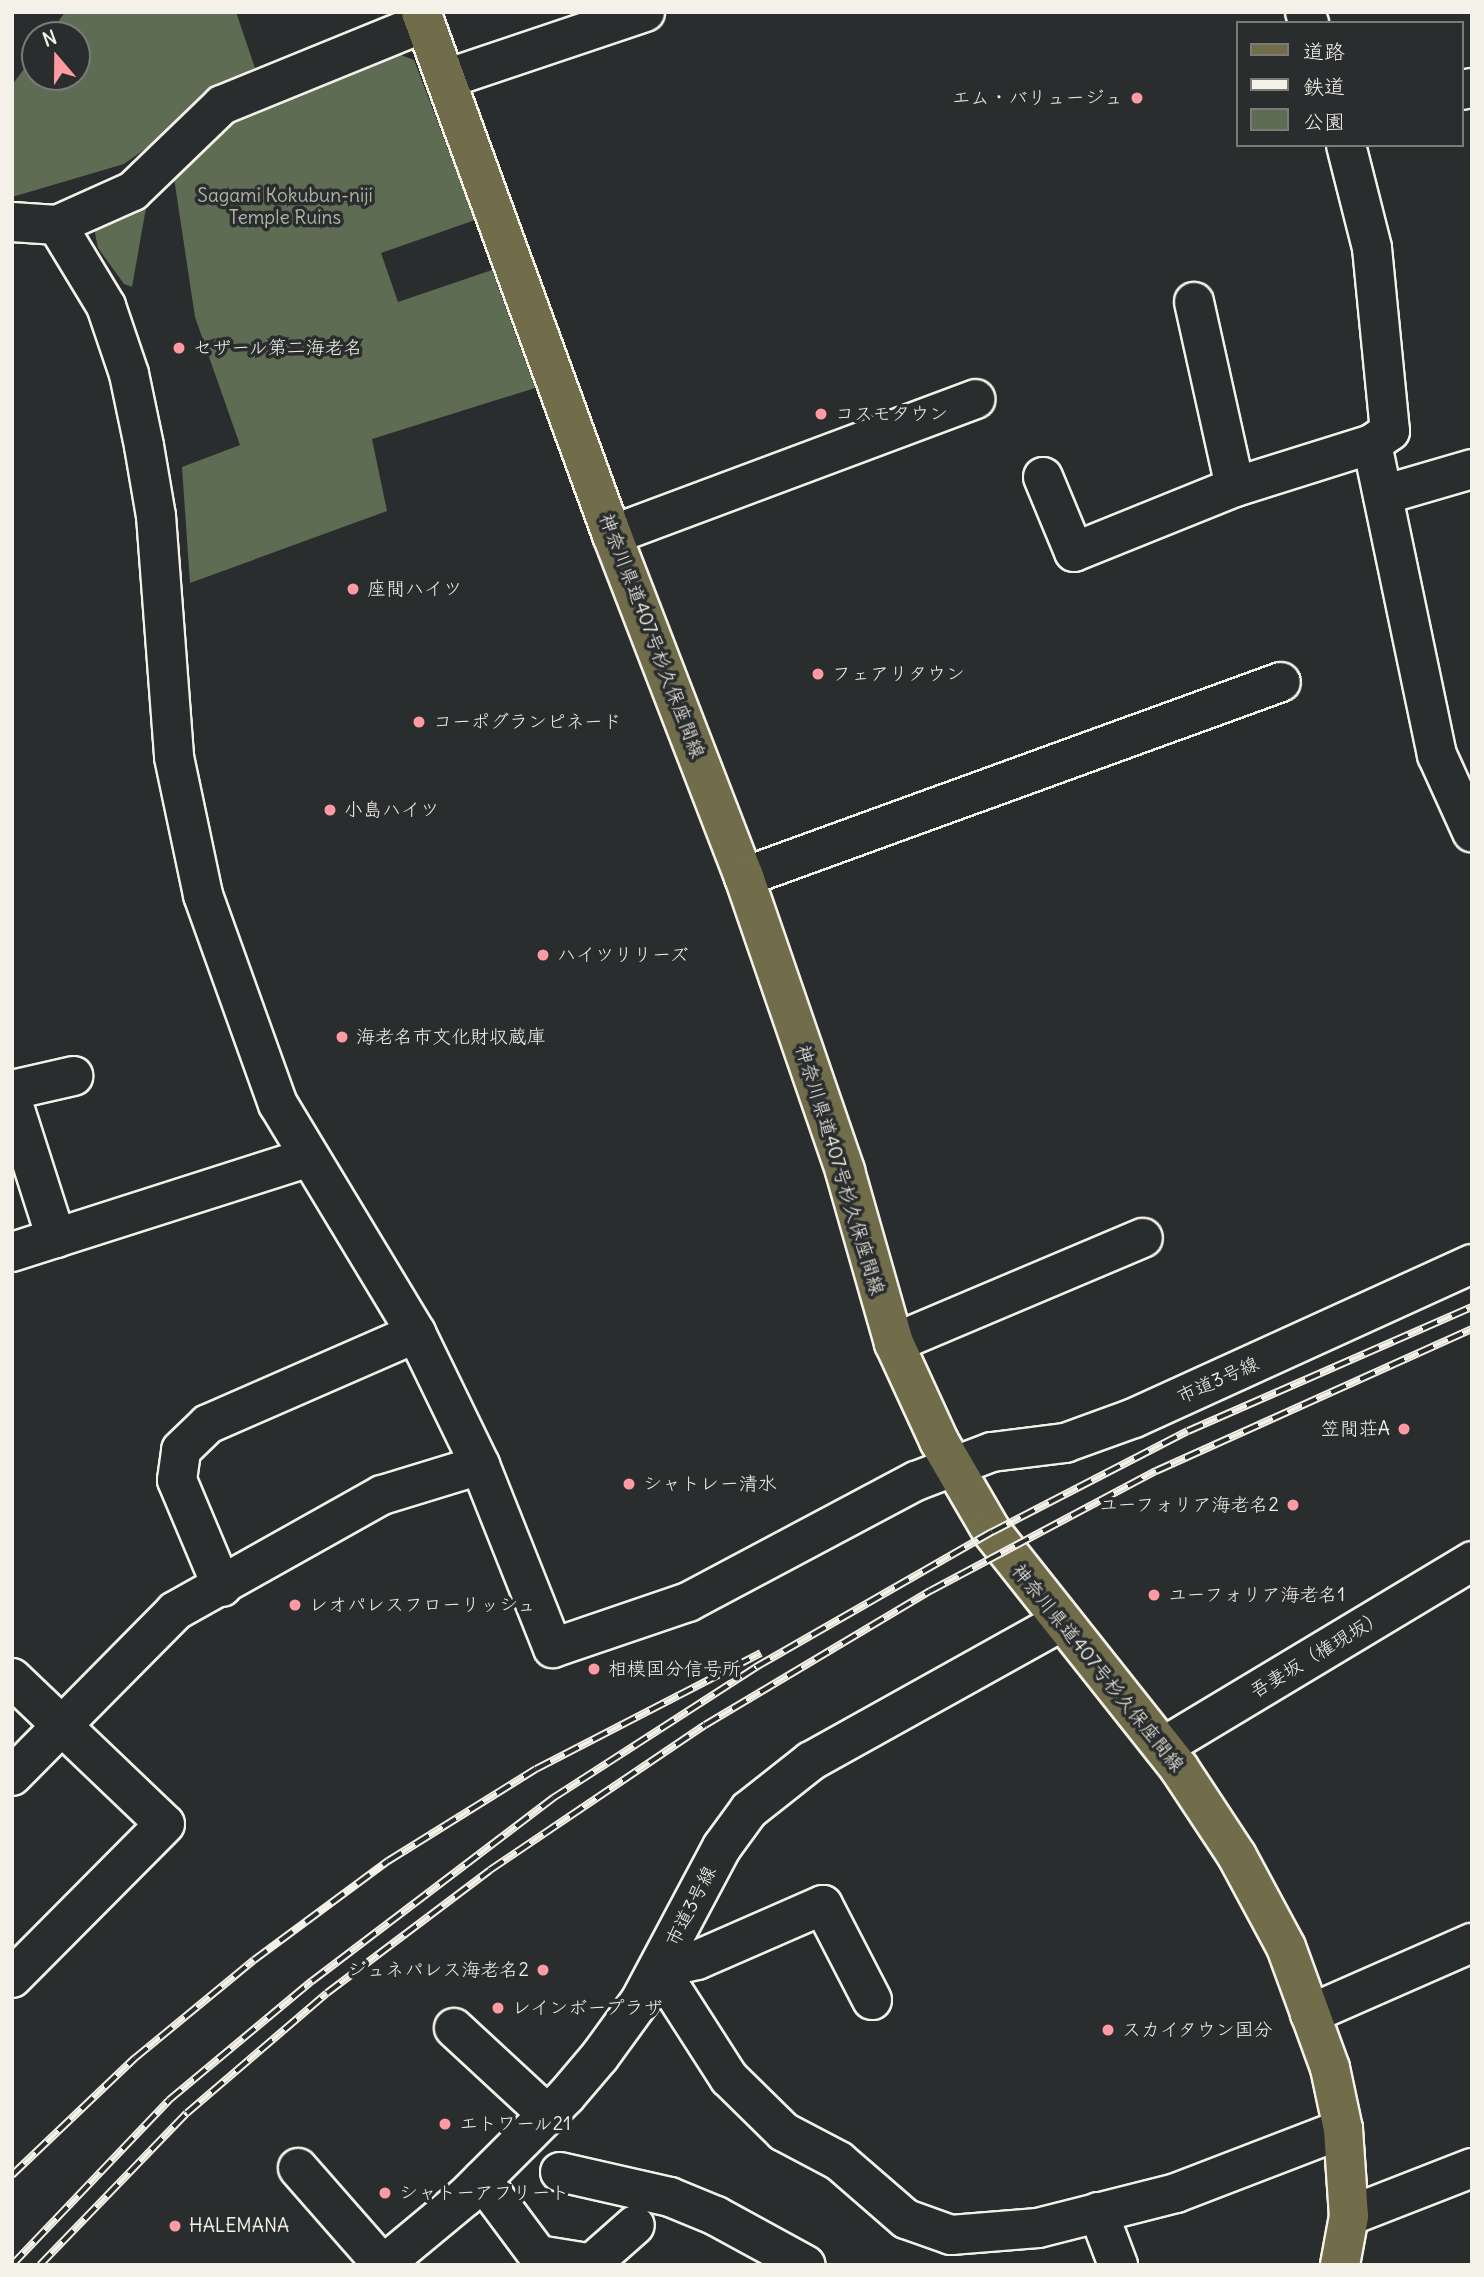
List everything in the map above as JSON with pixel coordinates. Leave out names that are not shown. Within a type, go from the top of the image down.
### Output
[{"type":"main road","name":"神奈川県道407号杉久保座間線","points":[[423,17],[612,536],[744,877],[845,1171],[894,1343],[939,1441],[998,1541],[1163,1747],[1237,1856],[1286,1947],[1331,2068],[1343,2129],[1349,2216],[1340,2265]]},
{"type":"street","points":[[446,79],[645,12]]},
{"type":"street","points":[[12,222],[57,225],[134,191],[222,105],[423,17]]},
{"type":"street","points":[[1043,477],[1074,552],[1235,487],[1373,444],[1391,432],[1372,248],[1347,147]]},
{"type":"street","points":[[12,1776],[175,1611],[382,1495],[480,1465],[416,1333],[278,1104],[203,895],[174,757],[156,516],[142,434],[106,306],[57,225]]},
{"type":"street","points":[[1194,302],[1235,487]]},
{"type":"street","points":[[612,536],[975,399]]},
{"type":"street","points":[[1373,444],[1437,755],[1472,832]]},
{"type":"street","points":[[1383,495],[1472,469]]},
{"type":"street","points":[[744,877],[1280,682]]},
{"type":"street","points":[[12,1090],[73,1076]]},
{"type":"street","points":[[12,1100],[56,1238]]},
{"type":"street","points":[[12,1252],[309,1157]]},
{"type":"street","points":[[894,1343],[1143,1238]]},
{"type":"street","name":"市道3号線","points":[[480,1465],[553,1648],[688,1602],[916,1481],[957,1469],[992,1452],[1065,1443],[1134,1418],[1472,1264]]},
{"type":"street","points":[[222,1587],[177,1480],[181,1450],[208,1424],[416,1333]]},
{"type":"street","name":"吾妻坂（権現坂）","points":[[1163,1747],[1472,1561]]},
{"type":"street","name":"市道3号線","points":[[383,2265],[482,2180],[548,2115],[600,2056],[659,1969],[734,1829],[777,1785],[811,1761],[1061,1622]]},
{"type":"street","points":[[12,1678],[165,1824],[12,1979]]},
{"type":"street","points":[[872,2000],[823,1905],[697,1960],[659,1969],[729,2078],[784,2132],[839,2161],[906,2219],[966,2237],[1038,2228],[1176,2193],[1343,2129]]},
{"type":"street","points":[[1310,2014],[1472,1943]]},
{"type":"street","points":[[454,2028],[548,2115]]},
{"type":"street","points":[[298,2168],[383,2265]]},
{"type":"street","points":[[1349,2216],[1472,2168]]},
{"type":"street","points":[[560,2172],[670,2197],[716,2216],[806,2265]]},
{"type":"street","points":[[482,2180],[538,2255],[596,2264],[635,2225]]},
{"type":"street","points":[[1098,2212],[1118,2265]]},
{"type":"green space","points":[[65,12],[236,12],[255,68],[208,90],[170,131],[124,164],[12,197],[12,85],[21,73],[21,91],[91,91],[91,21],[59,21]]},
{"type":"green space","name":"Sagami Kokubun-niji Temple Ruins","points":[[393,52],[414,60],[475,220],[381,253],[398,302],[492,270],[535,388],[372,439],[387,511],[190,583],[182,467],[240,445],[195,317],[174,178],[231,113]]},
{"type":"green space","points":[[147,202],[132,287],[124,284],[98,248],[95,233],[97,224]]},
{"type":"railway","points":[[12,2265],[169,2100],[312,1981],[553,1798],[756,1667],[992,1532],[1188,1431],[1472,1307]]},
{"type":"railway","points":[[40,2265],[187,2113],[327,1993],[490,1870],[705,1725],[930,1591],[1156,1471],[1472,1329]]},
{"type":"railway","points":[[12,2175],[135,2058],[254,1960],[388,1861],[536,1769],[761,1653]]},
{"type":"place","name":"エム・バリュージュ","points":[[1137,98]]},
{"type":"place","name":"セザール第二海老名","points":[[179,348]]},
{"type":"place","name":"コスモタウン","points":[[821,414]]},
{"type":"place","name":"座間ハイツ","points":[[353,589]]},
{"type":"place","name":"フェアリタウン","points":[[818,674]]},
{"type":"place","name":"コーポグランピネード","points":[[419,722]]},
{"type":"place","name":"小島ハイツ","points":[[330,810]]},
{"type":"place","name":"ハイツリリーズ","points":[[543,955]]},
{"type":"place","name":"海老名市文化財収蔵庫","points":[[342,1037]]},
{"type":"place","name":"笠間荘A","points":[[1404,1429]]},
{"type":"place","name":"シャトレー清水","points":[[629,1484]]},
{"type":"place","name":"ユーフォリア海老名2","points":[[1293,1505]]},
{"type":"place","name":"ユーフォリア海老名1","points":[[1154,1595]]},
{"type":"place","name":"レオパレスフローリッシュ","points":[[295,1605]]},
{"type":"place","name":"相模国分信号所","points":[[594,1669]]},
{"type":"place","name":"ジュネパレス海老名2","points":[[543,1970]]},
{"type":"place","name":"レインボープラザ","points":[[498,2008]]},
{"type":"place","name":"スカイタウン国分","points":[[1108,2030]]},
{"type":"place","name":"エトワール21","points":[[445,2124]]},
{"type":"place","name":"シャトーアフリート","points":[[385,2193]]},
{"type":"place","name":"HALEMANA","points":[[175,2226]]}]
